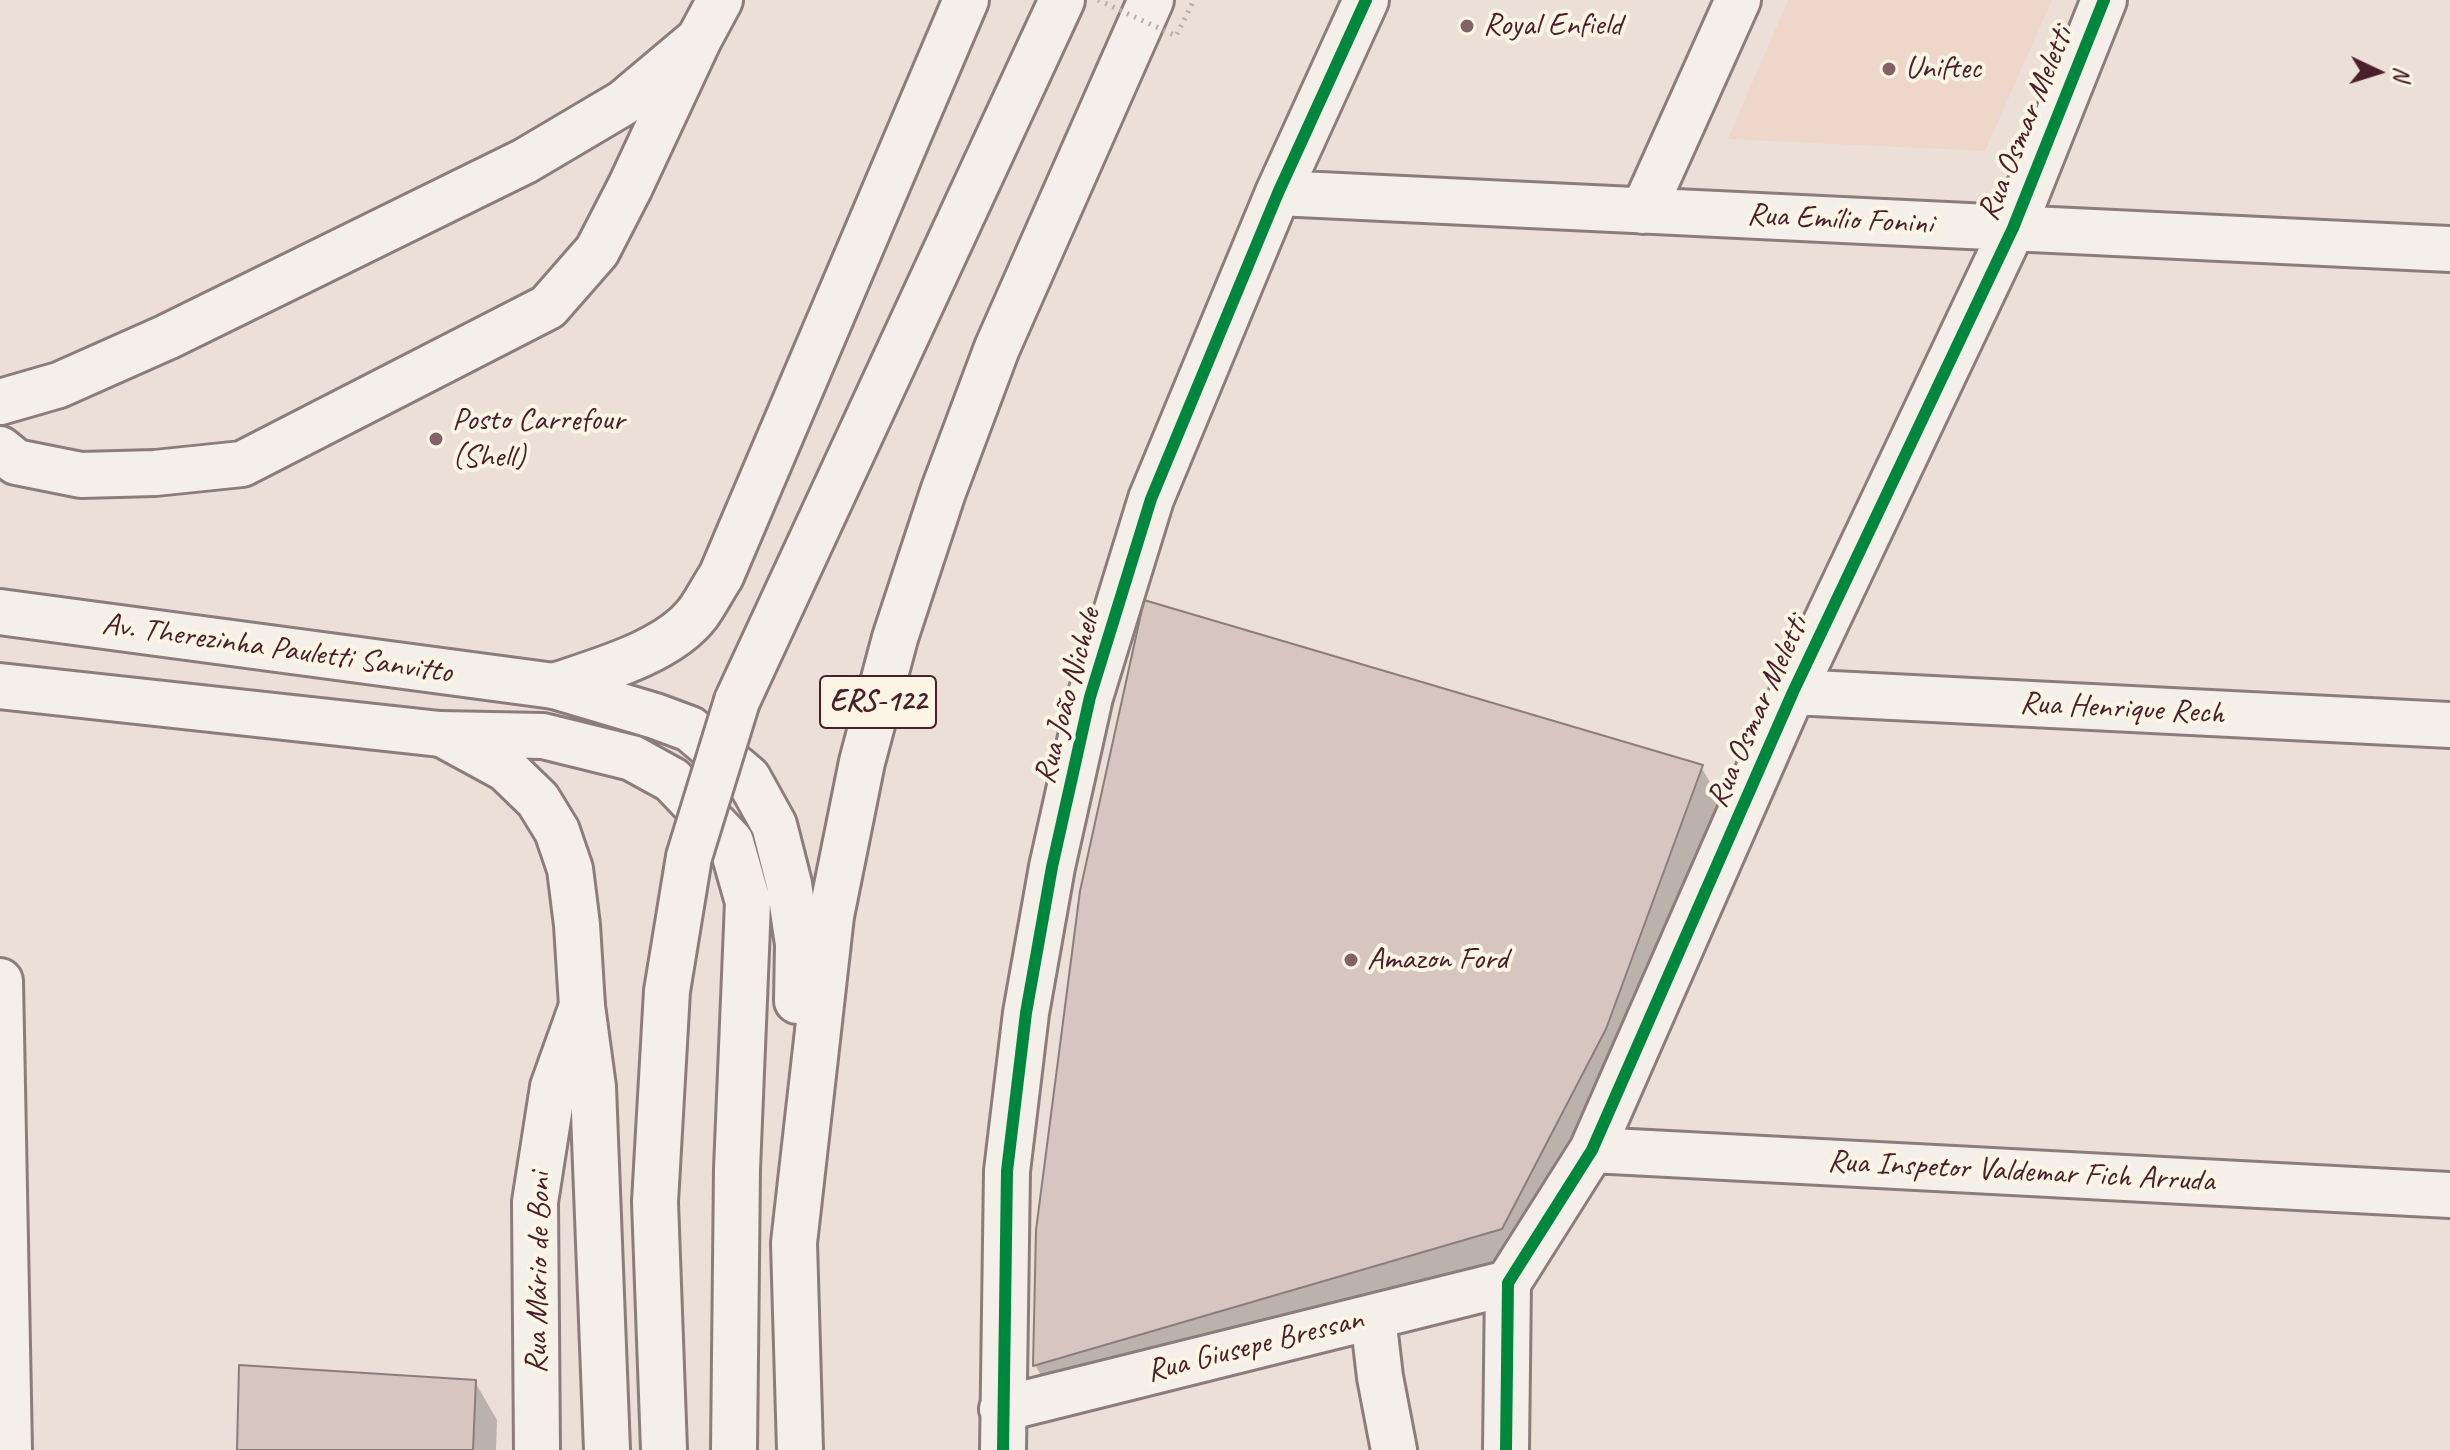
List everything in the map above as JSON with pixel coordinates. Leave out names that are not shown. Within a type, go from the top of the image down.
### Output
[{"type":"main road","points":[[0,449],[16,462],[81,475],[155,473],[242,464],[548,307],[597,251],[720,0]]},
{"type":"main road","points":[[554,686],[620,664],[666,640],[696,616],[713,589],[966,0]]},
{"type":"main road","points":[[664,1450],[655,1202],[667,991],[689,857],[737,701],[1062,0]]},
{"type":"main road","name":"ERS-122","points":[[800,1450],[794,1243],[831,916],[862,762],[895,638],[943,492],[997,348],[1151,0]]},
{"type":"main road","name":"Rua João Nichele","points":[[1002,1429],[1007,1171],[1026,1013],[1052,867],[1087,712],[1151,499],[1278,193],[1366,0]]},
{"type":"main road","points":[[1643,211],[1738,0]]},
{"type":"main road","name":"Rua Osmar Meletti","points":[[1508,1283],[1592,1150],[1793,692],[2013,228],[2104,0]]},
{"type":"main road","points":[[0,402],[59,385],[167,337],[525,161],[623,103],[699,39]]},
{"type":"main road","name":"Rua Emílio Fonini","points":[[1278,193],[2450,249]]},
{"type":"main road","name":"Av. Therezinha Pauletti Sanvitto","points":[[0,612],[554,686],[690,729],[748,778],[774,825],[789,884],[798,944],[794,1243]]},
{"type":"main road","name":"Av. Therezinha Pauletti Sanvitto","points":[[0,686],[440,734],[543,736],[632,758],[672,780],[731,842],[748,902],[737,1169],[734,1450]]},
{"type":"main road","name":"Rua Henrique Rech","points":[[1793,692],[2450,725]]},
{"type":"main road","points":[[440,734],[506,769],[538,800],[557,831],[570,869],[582,1006],[593,1087],[607,1450]]},
{"type":"main road","points":[[0,981],[2,1227],[9,1450]]},
{"type":"main road","name":"Rua Mário de Boni","points":[[537,1450],[535,1202],[553,1087],[582,1006]]},
{"type":"main road","name":"Rua Inspetor Valdemar Fich Arruda","points":[[1592,1150],[2450,1195]]},
{"type":"main road","points":[[1506,1450],[1508,1283]]},
{"type":"main road","name":"Rua Giusepe Bressan","points":[[1002,1429],[1373,1317],[1508,1283]]},
{"type":"main road","points":[[1373,1317],[1380,1377],[1394,1450]]},
{"type":"path","points":[[1098,0],[1176,36],[1194,0]]},
{"type":"shaded area","name":"Uniftec","points":[[1788,0],[2052,0],[1985,151],[1728,139]]},
{"type":"building","name":"Amazon Ford","points":[[1144,600],[1703,765],[1606,1029],[1502,1229],[1033,1366],[1036,1230],[1080,891]]},
{"type":"building","points":[[239,1365],[476,1380],[473,1450],[237,1450]]},
{"type":"cycle path","points":[[1003,1450],[1007,1171],[1026,1013],[1052,867],[1090,697],[1151,499],[1278,193],[1366,0]]},
{"type":"cycle path","points":[[1506,1450],[1508,1283],[1592,1150],[1793,692],[2013,228],[2104,0]]},
{"type":"place","name":"Royal Enfield","points":[[1467,26]]},
{"type":"place","name":"Uniftec","points":[[1889,69]]},
{"type":"place","name":"Posto Carrefour (Shell)","points":[[436,439]]},
{"type":"place","name":"Amazon Ford","points":[[1351,960]]}]
